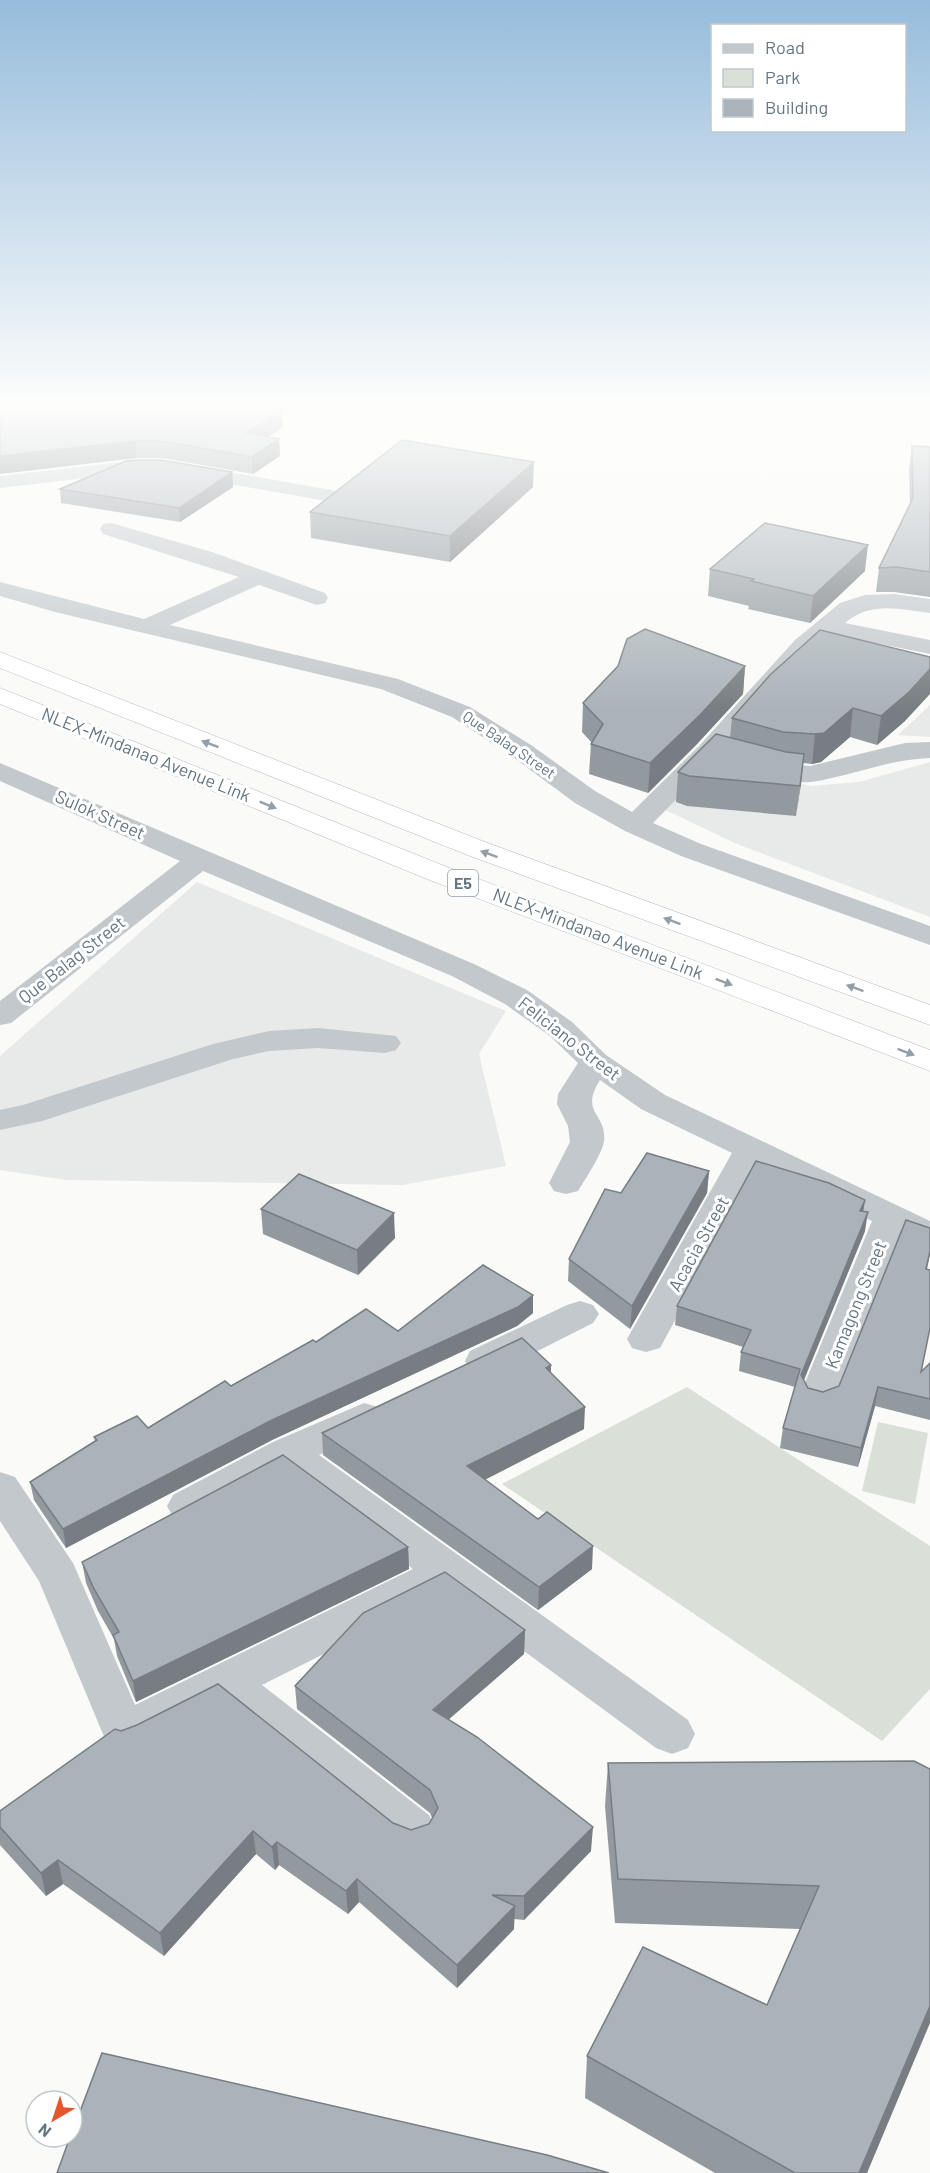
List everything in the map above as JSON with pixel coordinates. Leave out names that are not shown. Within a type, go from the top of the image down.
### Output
[{"type":"highway","name":"NLEX-Mindanao Avenue Link","points":[[0,659],[475,849],[930,1016]]},
{"type":"highway","name":"NLEX-Mindanao Avenue Link","points":[[0,695],[437,873],[930,1061]]},
{"type":"street","points":[[111,529],[317,598]]},
{"type":"street","points":[[146,627],[258,577]]},
{"type":"street","name":"Que Balag Street","points":[[0,589],[55,605],[389,684],[461,712],[522,751],[585,797],[635,825],[691,850],[930,936]]},
{"type":"street","points":[[635,825],[726,757],[803,645],[848,608],[865,602],[894,601],[930,606]]},
{"type":"street","points":[[827,626],[930,647]]},
{"type":"street","points":[[726,757],[784,772],[810,774],[904,751],[930,750]]},
{"type":"street","name":"Sulok Street","points":[[0,771],[200,859]]},
{"type":"street","name":"Que Balag Street","points":[[0,1016],[200,859]]},
{"type":"street","name":"Feliciano Street","points":[[200,859],[463,970],[495,986],[516,997],[561,1029],[595,1062],[654,1102],[930,1235]]},
{"type":"street","points":[[0,1120],[30,1114],[224,1052],[269,1041],[318,1038],[385,1043]]},
{"type":"street","points":[[566,1183],[587,1142],[585,1126],[574,1104],[575,1094],[595,1062]]},
{"type":"street","name":"Acacia Street","points":[[646,1339],[752,1148]]},
{"type":"street","name":"Kamagong Street","points":[[820,1395],[892,1216]]},
{"type":"street","points":[[448,1377],[579,1314]]},
{"type":"street","points":[[151,1525],[287,1452],[394,1402]]},
{"type":"street","points":[[287,1452],[672,1734]]},
{"type":"street","points":[[0,1488],[73,1567],[124,1732],[448,1572]]},
{"type":"street","points":[[225,1682],[412,1830]]},
{"type":"shaded area","points":[[930,705],[930,737],[898,735]]},
{"type":"shaded area","points":[[930,762],[930,917],[737,844],[663,809],[714,763],[811,786],[859,782]]},
{"type":"shaded area","points":[[197,882],[506,1011],[479,1054],[506,1166],[403,1185],[66,1180],[0,1170],[0,1056]]},
{"type":"green space","points":[[687,1387],[930,1546],[930,1689],[882,1741],[502,1484]]},
{"type":"green space","points":[[878,1422],[928,1433],[915,1504],[862,1491]]},
{"type":"building","points":[[316,507],[482,507],[450,536],[310,512]]},
{"type":"building","points":[[908,507],[930,507],[930,572],[897,567],[879,568]]},
{"type":"building","points":[[765,523],[868,545],[813,596],[710,569]]},
{"type":"building","points":[[645,629],[745,666],[700,715],[650,763],[591,744],[603,724],[583,703],[618,666],[627,639]]},
{"type":"building","points":[[820,630],[930,657],[930,669],[909,692],[881,716],[853,708],[824,733],[783,732],[732,718],[770,675]]},
{"type":"building","points":[[716,734],[786,752],[804,754],[800,786],[689,776],[678,772]]},
{"type":"building","points":[[647,1153],[709,1171],[632,1306],[569,1259],[605,1189],[621,1193]]},
{"type":"building","points":[[756,1161],[829,1183],[865,1200],[860,1211],[868,1212],[801,1375],[808,1388],[823,1392],[839,1386],[906,1220],[930,1228],[930,1251],[926,1269],[930,1270],[930,1328],[921,1372],[930,1363],[930,1399],[878,1387],[861,1448],[783,1428],[800,1369],[741,1352],[751,1330],[677,1306]]},
{"type":"building","points":[[299,1174],[394,1213],[357,1250],[261,1209]]},
{"type":"building","points":[[483,1265],[533,1295],[518,1307],[270,1421],[63,1529],[30,1482],[97,1440],[94,1437],[137,1416],[148,1428],[225,1381],[231,1386],[313,1340],[316,1342],[366,1309],[398,1331]]},
{"type":"building","points":[[522,1338],[551,1365],[546,1368],[585,1407],[467,1466],[538,1519],[547,1512],[593,1546],[539,1587],[322,1433]]},
{"type":"building","points":[[283,1455],[408,1547],[133,1681],[113,1635],[119,1632],[94,1589],[82,1562]]},
{"type":"building","points":[[445,1572],[525,1630],[433,1710],[477,1737],[593,1827],[524,1896],[492,1895],[515,1906],[457,1965],[357,1879],[346,1891],[277,1842],[272,1847],[253,1831],[160,1933],[58,1860],[41,1873],[0,1827],[0,1811],[115,1729],[121,1731],[137,1725],[218,1684],[393,1823],[411,1830],[429,1824],[438,1808],[430,1790],[295,1686],[363,1613]]},
{"type":"building","points":[[914,1761],[930,1769],[930,2006],[859,2173],[795,2173],[587,2056],[643,1947],[767,2005],[819,1886],[618,1879],[608,1763]]},
{"type":"building","points":[[102,2053],[547,2155],[609,2173],[57,2173],[66,2149],[84,2149],[84,2101]]}]
